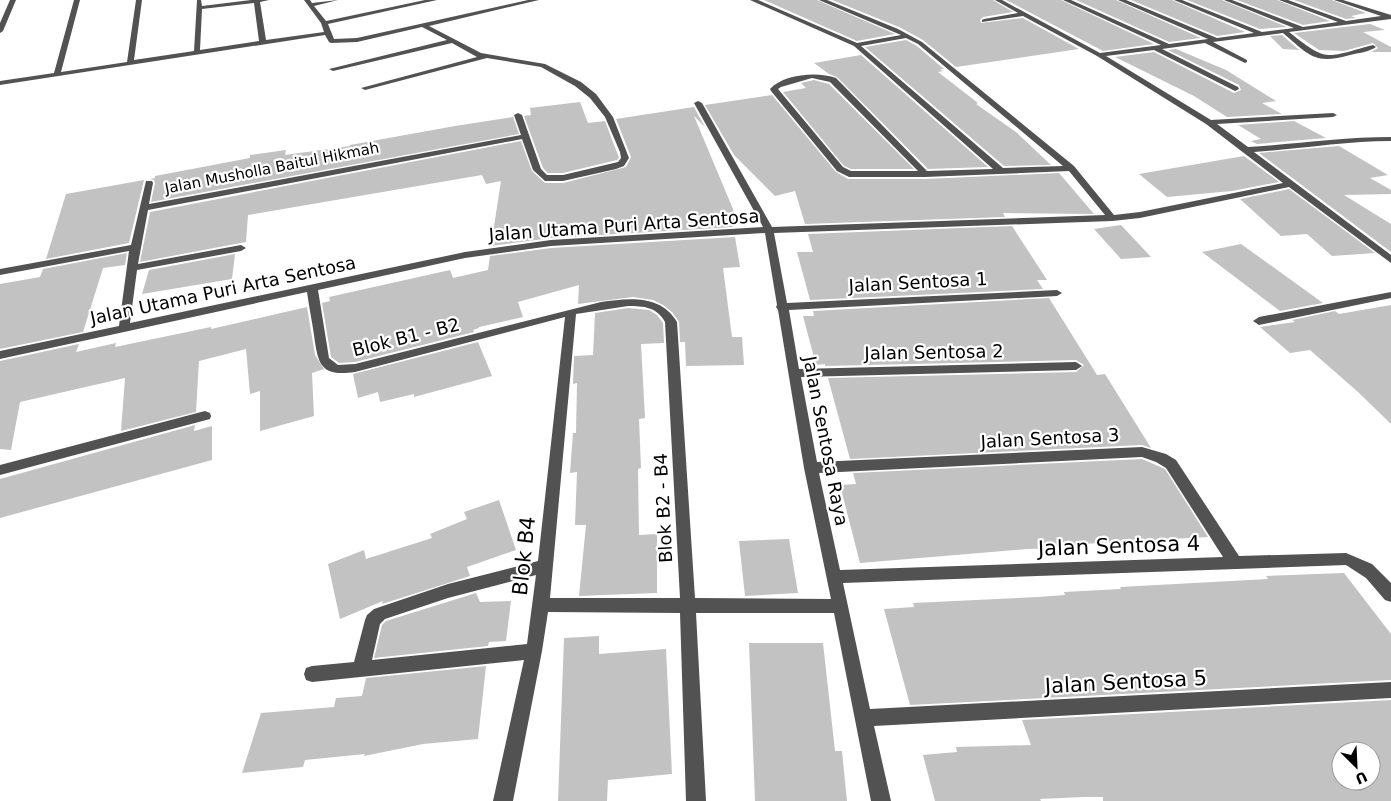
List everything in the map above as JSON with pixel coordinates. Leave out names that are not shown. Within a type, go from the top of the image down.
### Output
[{"type":"street","points":[[0,31],[13,0]]},
{"type":"street","points":[[57,74],[77,0]]},
{"type":"street","points":[[130,64],[139,0]]},
{"type":"street","points":[[198,53],[199,4],[266,0]]},
{"type":"street","points":[[308,2],[335,0]]},
{"type":"street","points":[[324,23],[434,0]]},
{"type":"street","points":[[308,2],[324,23],[331,41],[348,42],[536,0]]},
{"type":"street","points":[[753,0],[856,45],[1001,171]]},
{"type":"street","points":[[822,0],[908,36],[920,43],[1070,168],[1112,218]]},
{"type":"street","points":[[998,0],[1100,56],[1209,122],[1391,260]]},
{"type":"street","points":[[1066,0],[1171,47]]},
{"type":"street","points":[[1122,0],[1217,40]]},
{"type":"street","points":[[1177,0],[1262,34]]},
{"type":"street","points":[[1227,0],[1303,29]]},
{"type":"street","points":[[1282,0],[1346,23]]},
{"type":"street","points":[[1337,0],[1390,17]]},
{"type":"street","points":[[257,1],[263,43]]},
{"type":"street","points":[[424,2],[432,8]]},
{"type":"street","points":[[439,14],[447,19]]},
{"type":"street","points":[[984,21],[1025,14]]},
{"type":"street","points":[[1100,56],[1390,17]]},
{"type":"street","points":[[423,25],[484,57]]},
{"type":"street","points":[[1284,31],[1312,54],[1323,58],[1332,58],[1373,48]]},
{"type":"street","points":[[0,83],[327,33]]},
{"type":"street","points":[[856,45],[908,36]]},
{"type":"street","points":[[333,69],[452,40]]},
{"type":"street","points":[[1207,42],[1246,61]]},
{"type":"street","points":[[1157,48],[1236,89]]},
{"type":"street","points":[[365,88],[484,57],[502,57],[542,65],[578,84],[593,96],[609,116],[625,158],[621,164],[613,167],[563,178],[545,178],[537,170],[518,115]]},
{"type":"street","points":[[925,174],[832,80],[825,77],[812,76],[778,85],[774,89],[844,172],[856,175],[925,174],[1070,168]]},
{"type":"street","name":"Jalan Sentosa Raya","points":[[698,103],[768,230],[811,468],[881,801]]},
{"type":"street","points":[[1209,122],[1333,114]]},
{"type":"street","name":"Jalan Musholla Baitul Hikmah","points":[[124,328],[134,247],[145,208],[526,136]]},
{"type":"street","points":[[1244,150],[1305,146],[1354,139],[1391,139]]},
{"type":"street","points":[[145,208],[149,183]]},
{"type":"street","name":"Jalan Utama Puri Arta Sentosa","points":[[0,355],[465,255],[524,246],[768,230],[1112,218],[1140,215],[1289,184]]},
{"type":"street","points":[[0,272],[134,247]]},
{"type":"street","points":[[132,268],[241,248]]},
{"type":"street","name":"Blok B1 - B2","points":[[312,288],[323,359],[329,366],[340,370],[355,368],[571,313]]},
{"type":"street","name":"Jalan Sentosa 1","points":[[781,307],[1057,293]]},
{"type":"street","points":[[1259,321],[1391,295]]},
{"type":"street","name":"Blok B2 - B4","points":[[571,313],[616,304],[641,302],[658,306],[668,315],[671,322],[688,605],[696,801]]},
{"type":"street","name":"Blok B4","points":[[503,801],[534,650],[545,566],[571,313]]},
{"type":"street","name":"Jalan Sentosa 2","points":[[794,373],[1076,366]]},
{"type":"street","points":[[0,470],[205,416]]},
{"type":"street","name":"Jalan Sentosa 3","points":[[811,468],[1142,452],[1161,458],[1171,464],[1236,563]]},
{"type":"street","name":"Jalan Sentosa 4","points":[[834,577],[1346,559],[1366,566],[1391,595]]},
{"type":"street","points":[[361,669],[373,620],[380,614],[448,591],[545,566]]},
{"type":"street","points":[[540,605],[840,606]]},
{"type":"street","points":[[312,674],[534,650]]},
{"type":"street","name":"Jalan Sentosa 5","points":[[864,718],[1391,690]]},
{"type":"building","points":[[764,0],[817,0],[895,34],[857,41]]},
{"type":"building","points":[[832,0],[993,0],[1013,12],[983,17],[980,20],[981,23],[1023,18],[1079,49],[956,67],[923,40],[899,27]]},
{"type":"building","points":[[1006,0],[1061,0],[1154,44],[1103,51]]},
{"type":"building","points":[[1076,0],[1116,0],[1201,38],[1169,42]]},
{"type":"building","points":[[1131,0],[1172,0],[1245,32],[1217,36]]},
{"type":"building","points":[[1187,0],[1222,0],[1287,27],[1260,29]]},
{"type":"building","points":[[1237,0],[1277,0],[1330,21],[1303,25]]},
{"type":"building","points":[[1294,0],[1332,0],[1366,13],[1351,16],[1356,18],[1346,19]]},
{"type":"building","points":[[1370,24],[1385,30],[1363,32],[1391,47],[1391,52],[1371,52],[1378,48],[1373,43],[1344,51],[1319,50],[1294,33]]},
{"type":"building","points":[[1282,35],[1300,50],[1283,49],[1270,36]]},
{"type":"building","points":[[906,40],[917,46],[944,69],[940,69],[943,71],[938,72],[978,103],[976,104],[1016,132],[1051,165],[1004,166],[865,47]]},
{"type":"building","points":[[1176,49],[1226,70],[1276,101],[1262,103],[1282,114],[1227,117],[1194,96],[1115,57],[1154,52],[1234,93],[1241,90],[1239,85],[1168,50]]},
{"type":"building","points":[[861,55],[988,167],[928,169],[837,77],[829,74],[814,63]]},
{"type":"building","points":[[814,80],[829,84],[914,169],[851,169],[844,166],[783,92],[806,88],[801,83]]},
{"type":"building","points":[[772,95],[836,172],[848,179],[925,179],[1059,173],[1094,214],[1003,213],[1005,217],[805,224],[795,191],[775,196],[734,155],[705,105]]},
{"type":"building","points":[[580,102],[588,123],[605,121],[619,158],[563,173],[548,173],[543,168],[524,116],[531,115],[530,108]]},
{"type":"building","points":[[694,107],[705,127],[694,116],[733,209],[736,223],[733,223],[733,227],[551,238],[491,246],[501,181],[486,184],[482,175],[248,215],[246,242],[140,262],[150,212],[521,141],[532,171],[545,183],[563,183],[626,167],[631,157],[616,119]]},
{"type":"building","points":[[513,117],[519,134],[151,202],[155,183],[154,180],[150,179],[155,178],[155,176],[250,158],[250,155],[286,150],[285,155],[350,146]]},
{"type":"building","points":[[1294,121],[1326,138],[1257,144],[1251,141],[1261,139],[1238,125]]},
{"type":"building","points":[[1339,146],[1388,175],[1370,178],[1391,190],[1391,194],[1344,195],[1391,224],[1391,252],[1259,153]]},
{"type":"building","points":[[1244,156],[1279,182],[1232,191],[1167,197],[1139,174]]},
{"type":"building","points":[[144,180],[129,243],[46,259],[66,194]]},
{"type":"building","points":[[1289,189],[1375,253],[1332,256],[1307,234],[1281,236],[1240,199]]},
{"type":"building","points":[[1121,225],[1151,257],[1121,259],[1094,229]]},
{"type":"building","points":[[1012,226],[1047,280],[1037,280],[1043,289],[810,300],[797,252],[813,252],[808,234]]},
{"type":"building","points":[[735,237],[740,267],[723,268],[732,337],[742,337],[744,365],[686,366],[685,342],[680,342],[679,322],[672,312],[663,305],[653,300],[633,297],[578,304],[579,285],[518,302],[523,317],[479,327],[473,330],[474,332],[355,362],[339,363],[331,357],[322,303],[330,301],[329,297],[450,270],[453,278],[488,270],[490,256],[551,248]]},
{"type":"building","points":[[1241,244],[1323,303],[1280,311],[1202,252]]},
{"type":"building","points":[[127,253],[125,265],[103,268],[83,332],[0,349],[0,284],[40,277],[43,269]]},
{"type":"building","points":[[235,254],[232,279],[142,294],[149,270]]},
{"type":"building","points":[[1049,298],[1097,375],[1105,374],[1151,448],[1142,445],[850,459],[828,378],[1076,372],[1084,365],[1076,360],[816,365],[803,316],[814,316],[813,311]]},
{"type":"building","points":[[1391,305],[1391,424],[1310,350],[1290,353],[1260,327],[1295,322],[1292,320],[1335,311],[1339,314]]},
{"type":"building","points":[[307,307],[315,355],[324,369],[312,373],[314,416],[260,431],[260,391],[250,394],[246,349],[199,361],[196,412],[121,431],[125,378],[20,402],[11,450],[0,449],[0,361],[79,344],[76,352],[116,343],[115,347],[211,327],[211,329]]},
{"type":"building","points":[[628,308],[649,310],[657,315],[663,323],[664,343],[641,344],[645,418],[639,419],[641,468],[638,469],[639,535],[657,534],[657,593],[579,596],[586,525],[575,525],[577,472],[570,473],[573,433],[576,433],[577,383],[573,384],[574,356],[593,355],[595,313]]},
{"type":"building","points":[[478,342],[492,376],[414,397],[414,394],[380,402],[378,392],[358,398],[353,374]]},
{"type":"building","points":[[195,425],[194,431],[212,426],[212,460],[0,518],[0,479]]},
{"type":"building","points":[[1142,459],[1165,469],[1208,537],[1082,544],[1082,547],[1028,549],[860,563],[840,485],[856,484],[853,473]]},
{"type":"building","points":[[499,500],[516,550],[467,567],[470,576],[382,604],[383,601],[340,619],[328,564],[364,550],[366,559],[432,538],[430,534],[467,519],[464,512]]},
{"type":"building","points":[[789,539],[798,593],[745,596],[739,541]]},
{"type":"building","points":[[1344,573],[1391,634],[1391,680],[910,705],[884,609],[914,607],[913,603],[1038,597],[1065,595],[1064,592],[1121,589],[1120,587],[1268,579],[1266,576]]},
{"type":"building","points":[[476,593],[480,602],[511,601],[506,641],[489,642],[488,646],[374,658],[382,625],[386,621]]},
{"type":"building","points":[[599,636],[599,654],[666,649],[672,774],[608,780],[607,801],[558,801],[564,638]]},
{"type":"building","points":[[749,643],[823,643],[835,751],[842,751],[847,801],[755,801]]},
{"type":"building","points":[[486,666],[478,739],[423,744],[364,756],[365,754],[305,760],[303,767],[242,773],[261,713],[334,707],[336,698],[362,696],[366,678]]},
{"type":"building","points":[[1391,700],[1391,801],[1103,801],[1103,797],[1084,797],[1040,799],[1041,801],[935,801],[923,755],[957,752],[956,747],[1031,745],[1022,720]]}]
